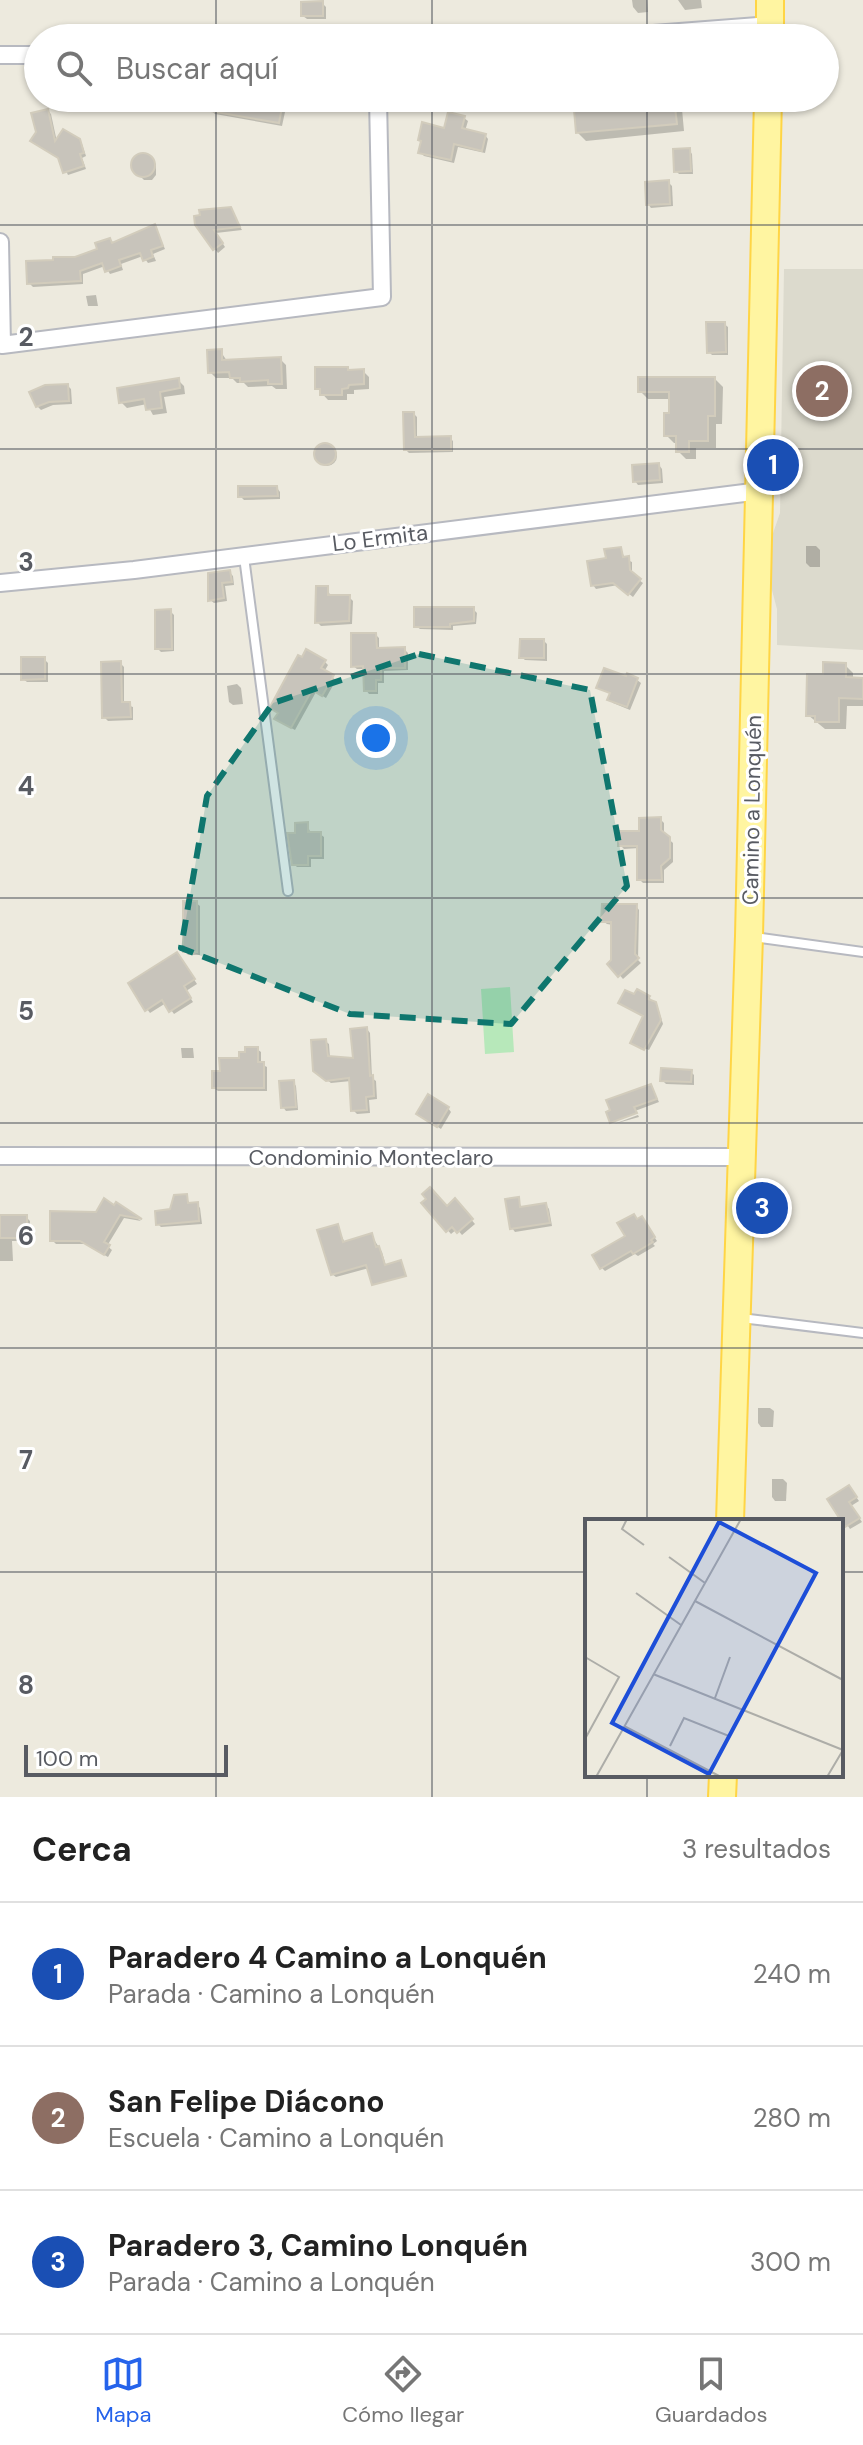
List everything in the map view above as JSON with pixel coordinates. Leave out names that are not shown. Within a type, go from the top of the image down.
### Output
[{"type":"main road","name":"Camino a Lonquén","points":[[730,1519],[749,936],[768,112]]},
{"type":"main road","points":[[722,1797],[723,1777]]},
{"type":"street","points":[[740,24],[770,21]]},
{"type":"street","points":[[0,55],[24,55]]},
{"type":"street","points":[[0,242],[2,345],[382,297],[378,112]]},
{"type":"street","name":"Lo Ermita","points":[[0,583],[244,556],[760,491]]},
{"type":"street","name":"Condominio Monteclaro","points":[[0,1156],[741,1157]]},
{"type":"lane","points":[[244,556],[288,891]]},
{"type":"lane","points":[[749,936],[863,952]]},
{"type":"lane","points":[[737,1318],[863,1333]]},
{"type":"highlighted area","points":[[419,654],[590,690],[627,886],[511,1024],[350,1014],[181,948],[207,796],[273,703]]},
{"type":"shaded area","points":[[784,269],[863,269],[863,650],[777,645],[777,609],[769,579],[771,539],[780,513]]},
{"type":"green space","points":[[510,987],[514,1052],[485,1054],[481,989]]},
{"type":"building","points":[[323,1],[323,16],[301,16],[301,2]]},
{"type":"building","points":[[49,112],[55,141],[63,129],[80,139],[84,166],[63,173],[58,158],[30,141],[36,132],[31,113]]},
{"type":"building","points":[[216,112],[281,112],[279,123]]},
{"type":"building","points":[[448,112],[465,116],[462,128],[486,134],[482,151],[454,144],[451,160],[418,153],[422,122],[444,128]]},
{"type":"building","points":[[574,112],[676,112],[677,124],[576,133]]},
{"type":"building","points":[[690,148],[691,171],[674,172],[673,149]]},
{"type":"building","points":[[143,153],[151,157],[155,165],[151,173],[143,177],[135,173],[131,165],[135,157]]},
{"type":"building","points":[[669,180],[670,204],[646,205],[645,182]]},
{"type":"building","points":[[231,207],[240,227],[214,230],[223,243],[213,250],[195,225],[194,216],[200,215],[199,210]]},
{"type":"building","points":[[155,224],[163,246],[151,250],[153,257],[143,261],[140,253],[119,260],[121,266],[105,272],[102,263],[80,271],[81,281],[27,284],[26,261],[75,257],[97,249],[95,243],[110,238],[112,243]]},
{"type":"building","points":[[706,322],[725,322],[726,352],[707,353]]},
{"type":"building","points":[[222,349],[222,360],[281,357],[282,384],[268,384],[268,380],[240,382],[240,378],[230,378],[229,372],[208,373],[207,350]]},
{"type":"building","points":[[315,367],[364,369],[364,384],[349,385],[342,389],[342,395],[320,395],[320,389],[315,389]]},
{"type":"building","points":[[638,377],[715,377],[715,416],[708,416],[708,441],[689,441],[689,452],[676,452],[676,436],[664,436],[664,413],[669,413],[669,392],[638,392]]},
{"type":"building","points":[[179,378],[180,388],[160,392],[162,408],[146,410],[144,399],[119,403],[117,388]]},
{"type":"building","points":[[68,384],[69,401],[49,402],[36,407],[29,392],[45,385]]},
{"type":"building","points":[[403,412],[414,412],[415,437],[451,436],[451,450],[404,450]]},
{"type":"building","points":[[325,443],[333,446],[336,454],[333,462],[325,465],[317,462],[314,454],[317,446]]},
{"type":"building","points":[[659,463],[660,480],[633,482],[632,465]]},
{"type":"building","points":[[238,486],[277,486],[278,496],[238,497]]},
{"type":"building","points":[[621,547],[623,557],[629,556],[630,570],[641,579],[628,595],[613,583],[591,586],[587,561],[606,558],[604,549]]},
{"type":"building","points":[[230,570],[232,582],[222,583],[224,598],[208,601],[208,573]]},
{"type":"building","points":[[316,586],[328,586],[328,595],[350,595],[349,621],[315,623]]},
{"type":"building","points":[[414,607],[474,607],[474,621],[450,624],[450,627],[414,627]]},
{"type":"building","points":[[171,609],[172,649],[155,649],[155,610]]},
{"type":"building","points":[[351,633],[376,633],[377,648],[405,647],[405,668],[381,668],[381,680],[376,680],[376,691],[364,691],[363,666],[351,667]]},
{"type":"building","points":[[520,639],[544,639],[544,658],[519,658]]},
{"type":"building","points":[[306,649],[326,660],[321,668],[334,675],[322,696],[312,690],[291,728],[274,719],[278,713],[271,709],[271,705],[298,655],[302,657]]},
{"type":"building","points":[[21,657],[45,657],[45,679],[21,680]]},
{"type":"building","points":[[121,661],[122,702],[130,702],[131,717],[102,718],[101,662]]},
{"type":"building","points":[[823,662],[846,663],[846,677],[863,678],[863,699],[839,698],[839,722],[815,722],[815,716],[806,716],[807,674],[823,674]]},
{"type":"building","points":[[604,668],[638,678],[627,707],[607,700],[610,693],[596,688]]},
{"type":"building","points":[[661,817],[661,830],[670,837],[670,858],[661,866],[662,880],[637,880],[637,846],[618,846],[618,831],[639,831],[639,818]]},
{"type":"building","points":[[308,822],[308,832],[321,832],[321,856],[308,856],[308,865],[292,865],[287,833],[295,833],[295,823]]},
{"type":"building","points":[[183,901],[197,901],[197,952],[183,952]]},
{"type":"building","points":[[602,904],[637,904],[635,954],[639,958],[618,977],[607,964],[611,960],[611,922],[601,922]]},
{"type":"building","points":[[177,952],[195,979],[184,986],[191,998],[169,1012],[162,1000],[145,1011],[128,983]]},
{"type":"building","points":[[637,989],[656,1002],[661,1020],[644,1050],[630,1043],[643,1016],[618,1003],[625,990],[634,994]]},
{"type":"building","points":[[367,1027],[374,1096],[366,1097],[367,1110],[351,1111],[349,1078],[326,1081],[313,1071],[311,1040],[326,1039],[328,1056],[353,1058],[350,1029]]},
{"type":"building","points":[[245,1047],[258,1047],[258,1062],[264,1062],[264,1088],[212,1088],[212,1071],[220,1071],[219,1058],[239,1058],[239,1052],[245,1052]]},
{"type":"building","points":[[661,1068],[692,1070],[691,1082],[660,1081]]},
{"type":"building","points":[[294,1080],[296,1107],[281,1108],[279,1081]]},
{"type":"building","points":[[651,1084],[657,1099],[634,1107],[637,1113],[610,1123],[606,1100]]},
{"type":"building","points":[[428,1094],[449,1107],[437,1127],[416,1114]]},
{"type":"building","points":[[430,1187],[447,1206],[455,1198],[473,1219],[457,1233],[452,1227],[446,1232],[421,1203],[426,1199],[422,1194]]},
{"type":"building","points":[[187,1194],[188,1203],[198,1202],[199,1221],[156,1225],[155,1211],[170,1209],[174,1195]]},
{"type":"building","points":[[519,1197],[520,1207],[546,1203],[550,1223],[510,1229],[505,1199]]},
{"type":"building","points":[[104,1198],[142,1219],[120,1215],[104,1242],[110,1245],[104,1255],[80,1241],[50,1241],[50,1211],[96,1212]]},
{"type":"building","points":[[634,1214],[637,1219],[642,1216],[655,1237],[651,1240],[653,1242],[600,1269],[592,1255],[625,1236],[617,1223]]},
{"type":"building","points":[[0,1215],[27,1215],[27,1238],[0,1238]]},
{"type":"building","points":[[338,1224],[343,1242],[372,1233],[385,1265],[401,1260],[406,1276],[372,1285],[366,1265],[331,1275],[317,1230]]},
{"type":"building","points":[[849,1485],[857,1497],[849,1502],[860,1518],[845,1527],[843,1519],[840,1519],[827,1499]]},
{"type":"place","name":"San Felipe Diácono","points":[[822,391]]},
{"type":"place","name":"Paradero 4 Camino a Lonquén","points":[[773,465]]},
{"type":"place","name":"Paradero 3, Camino Lonquén","points":[[762,1208]]}]
